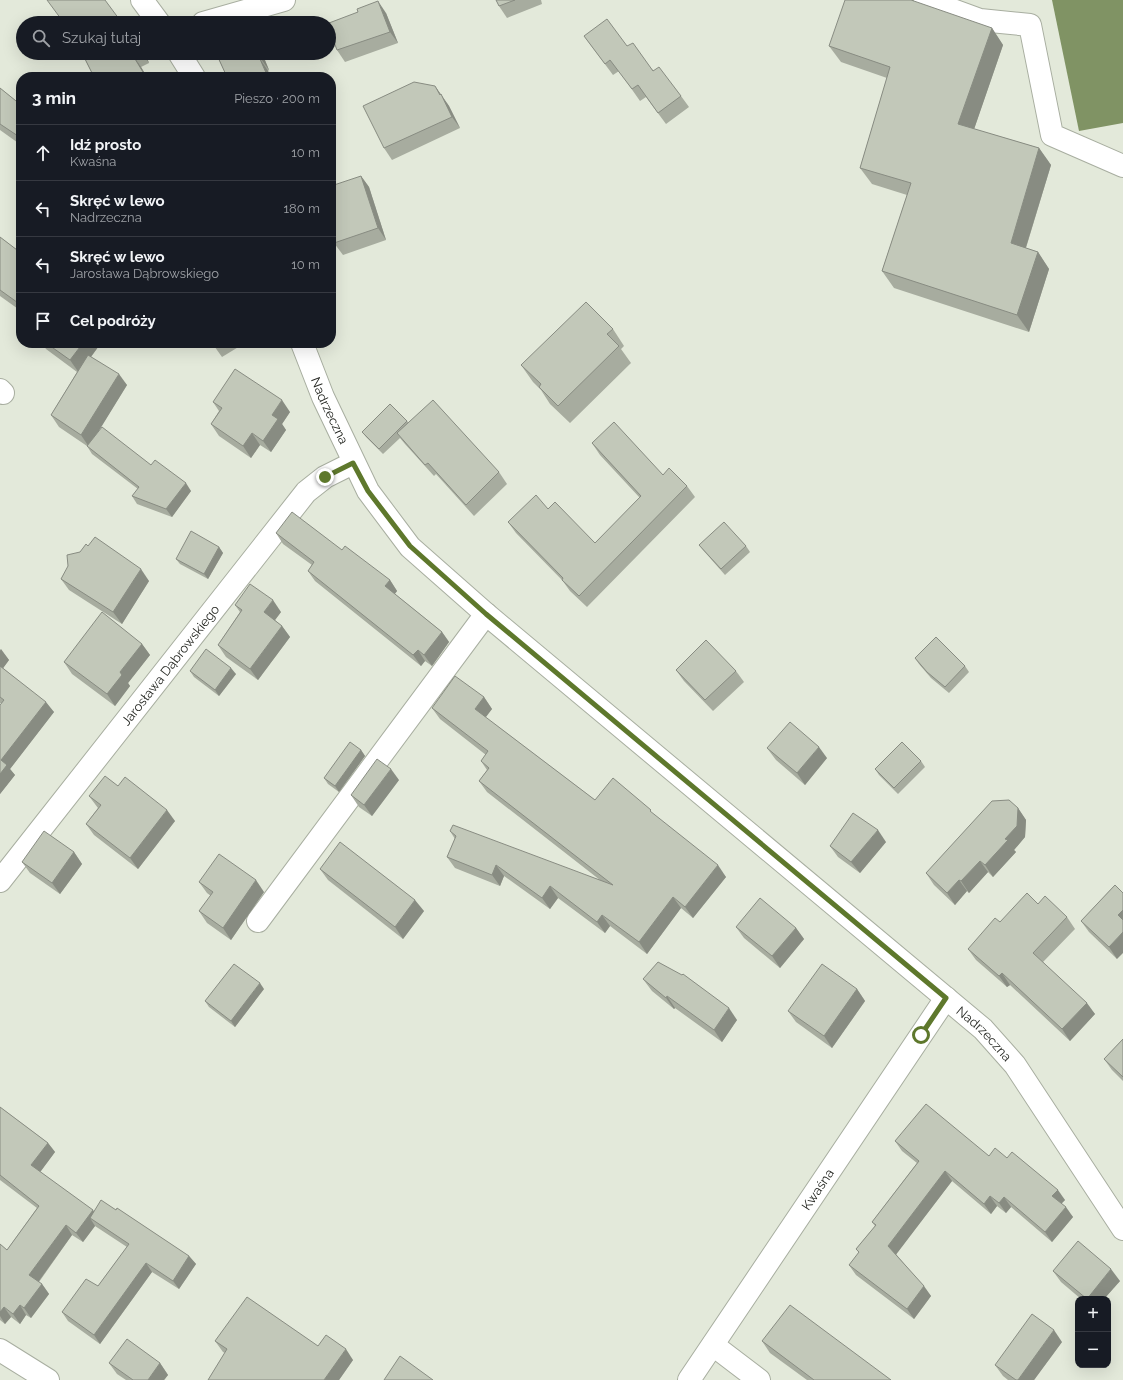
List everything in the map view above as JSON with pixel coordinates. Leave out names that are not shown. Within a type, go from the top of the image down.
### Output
[{"type":"street","points":[[142,0],[154,16]]},
{"type":"street","points":[[228,16],[284,0]]},
{"type":"street","points":[[925,0],[980,20],[1030,26],[1052,135],[1123,166]]},
{"type":"street","points":[[183,60],[191,72]]},
{"type":"street","name":"Nadrzeczna","points":[[304,348],[323,397],[353,463],[368,491],[410,546],[486,614],[983,1029],[1015,1065],[1123,1229]]},
{"type":"street","name":"Jarosława Dąbrowskiego","points":[[0,881],[306,492],[325,477],[353,463]]},
{"type":"street","points":[[258,921],[486,614]]},
{"type":"street","name":"Kwaśna","points":[[689,1380],[946,998]]},
{"type":"street","points":[[713,1345],[758,1380]]},
{"type":"street","points":[[0,1350],[48,1380]]},
{"type":"shaded area","points":[[1052,0],[1123,0],[1123,123],[1079,131]]},
{"type":"building","points":[[47,0],[105,0],[117,16],[59,16]]},
{"type":"building","points":[[496,0],[515,0],[499,6]]},
{"type":"building","points":[[845,0],[911,0],[992,28],[958,124],[1039,148],[1011,243],[1038,252],[1017,315],[882,271],[911,183],[860,168],[890,67],[829,46]]},
{"type":"building","points":[[378,1],[390,32],[337,50],[336,20],[358,12],[357,9]]},
{"type":"building","points":[[607,19],[627,46],[633,43],[653,71],[659,67],[681,96],[658,113],[638,85],[632,89],[610,60],[605,64],[584,36]]},
{"type":"building","points":[[86,60],[136,60],[143,72],[92,72]]},
{"type":"building","points":[[219,60],[260,60],[266,72],[225,72]]},
{"type":"building","points":[[414,82],[435,86],[440,95],[441,94],[452,117],[384,148],[363,106]]},
{"type":"building","points":[[0,88],[16,101],[16,135],[0,124]]},
{"type":"building","points":[[361,176],[378,228],[336,242],[336,184]]},
{"type":"building","points":[[0,237],[16,249],[16,301],[0,290]]},
{"type":"building","points":[[586,302],[613,329],[607,334],[619,346],[558,406],[539,387],[541,384],[521,365]]},
{"type":"building","points":[[53,348],[79,348],[70,360]]},
{"type":"building","points":[[88,355],[119,374],[81,435],[51,415]]},
{"type":"building","points":[[235,369],[282,400],[272,415],[278,419],[263,441],[252,433],[243,446],[211,424],[222,408],[213,402]]},
{"type":"building","points":[[433,400],[499,472],[466,505],[428,463],[425,465],[397,433]]},
{"type":"building","points":[[390,404],[407,421],[379,449],[362,432]]},
{"type":"building","points":[[614,422],[663,475],[669,468],[687,486],[579,596],[508,522],[536,495],[548,509],[555,502],[595,543],[641,496],[592,443]]},
{"type":"building","points":[[102,427],[151,465],[155,460],[186,483],[166,509],[132,496],[139,487],[87,446]]},
{"type":"building","points":[[292,512],[342,550],[345,546],[390,580],[385,586],[442,632],[424,655],[418,650],[413,655],[308,571],[314,562],[276,533]]},
{"type":"building","points":[[724,522],[746,546],[721,569],[699,545]]},
{"type":"building","points":[[191,531],[219,547],[204,574],[176,559]]},
{"type":"building","points":[[95,537],[141,569],[113,612],[61,579],[68,566],[67,555],[80,552],[86,544],[88,546]]},
{"type":"building","points":[[250,584],[273,600],[264,612],[282,626],[250,669],[218,645],[242,610],[235,605]]},
{"type":"building","points":[[102,612],[142,644],[120,672],[122,675],[107,694],[64,662]]},
{"type":"building","points":[[936,637],[965,666],[945,687],[927,672],[915,658]]},
{"type":"building","points":[[706,640],[736,671],[705,700],[676,670]]},
{"type":"building","points":[[206,649],[231,668],[215,690],[190,671]]},
{"type":"building","points":[[0,666],[46,702],[1,760],[7,765],[0,774],[0,705],[4,700],[0,697]]},
{"type":"building","points":[[455,676],[484,697],[475,709],[595,800],[613,778],[651,810],[650,811],[718,865],[685,907],[673,897],[639,942],[602,915],[597,922],[550,886],[542,898],[496,865],[492,875],[447,857],[456,836],[450,831],[453,825],[613,885],[479,781],[489,768],[481,761],[488,751],[432,708]]},
{"type":"building","points":[[790,722],[819,747],[797,773],[767,748]]},
{"type":"building","points":[[350,742],[361,750],[335,786],[324,778]]},
{"type":"building","points":[[902,742],[921,761],[894,788],[875,769]]},
{"type":"building","points":[[377,759],[391,769],[364,805],[351,795]]},
{"type":"building","points":[[105,776],[118,786],[125,777],[167,810],[130,858],[86,824],[101,805],[89,796]]},
{"type":"building","points":[[1009,800],[1018,808],[1017,826],[1005,839],[1008,840],[985,865],[980,861],[947,893],[926,873],[992,801]]},
{"type":"building","points":[[853,813],[878,830],[851,862],[830,846]]},
{"type":"building","points":[[44,831],[74,852],[52,883],[22,862]]},
{"type":"building","points":[[340,842],[415,900],[395,927],[320,869]]},
{"type":"building","points":[[219,854],[256,880],[223,928],[199,911],[213,892],[199,882]]},
{"type":"building","points":[[1115,885],[1123,893],[1123,910],[1118,915],[1123,920],[1123,932],[1109,947],[1081,921]]},
{"type":"building","points":[[1027,893],[1038,904],[1045,896],[1067,917],[1033,953],[1087,1003],[1062,1029],[1002,973],[999,976],[968,949],[995,918],[1000,922]]},
{"type":"building","points":[[760,898],[796,928],[772,956],[736,927]]},
{"type":"building","points":[[658,962],[682,975],[683,974],[729,1008],[714,1030],[667,996],[666,998],[643,979]]},
{"type":"building","points":[[234,964],[260,983],[231,1021],[205,1001]]},
{"type":"building","points":[[822,964],[857,989],[824,1036],[788,1011]]},
{"type":"building","points":[[1123,1039],[1123,1077],[1104,1059]]},
{"type":"building","points":[[926,1104],[989,1156],[995,1148],[1007,1158],[1012,1152],[1058,1190],[1052,1196],[1066,1207],[1045,1232],[1004,1197],[999,1203],[990,1196],[984,1204],[945,1171],[888,1246],[924,1286],[907,1309],[849,1265],[859,1252],[856,1249],[876,1225],[872,1222],[919,1161],[895,1141]]},
{"type":"building","points":[[0,1107],[48,1143],[31,1165],[93,1210],[76,1233],[66,1225],[29,1275],[42,1284],[24,1308],[20,1305],[13,1314],[4,1307],[0,1312],[0,1244],[7,1250],[39,1206],[0,1175]]},
{"type":"building","points":[[101,1200],[116,1210],[117,1208],[189,1256],[173,1281],[146,1263],[94,1335],[62,1312],[86,1279],[98,1286],[129,1244],[90,1218]]},
{"type":"building","points":[[1078,1241],[1111,1269],[1089,1296],[1083,1296],[1053,1271]]},
{"type":"building","points":[[247,1297],[318,1346],[326,1335],[346,1349],[324,1380],[208,1380],[227,1349],[215,1341]]},
{"type":"building","points":[[790,1305],[891,1380],[814,1380],[762,1341]]},
{"type":"building","points":[[1032,1314],[1054,1330],[1018,1380],[1016,1380],[995,1365]]},
{"type":"building","points":[[127,1339],[160,1363],[148,1380],[133,1380],[109,1363]]},
{"type":"building","points":[[400,1356],[433,1380],[384,1380]]},
{"type":"route","points":[[325,477],[353,463],[368,491],[410,546],[486,614],[946,998],[921,1035]]}]
